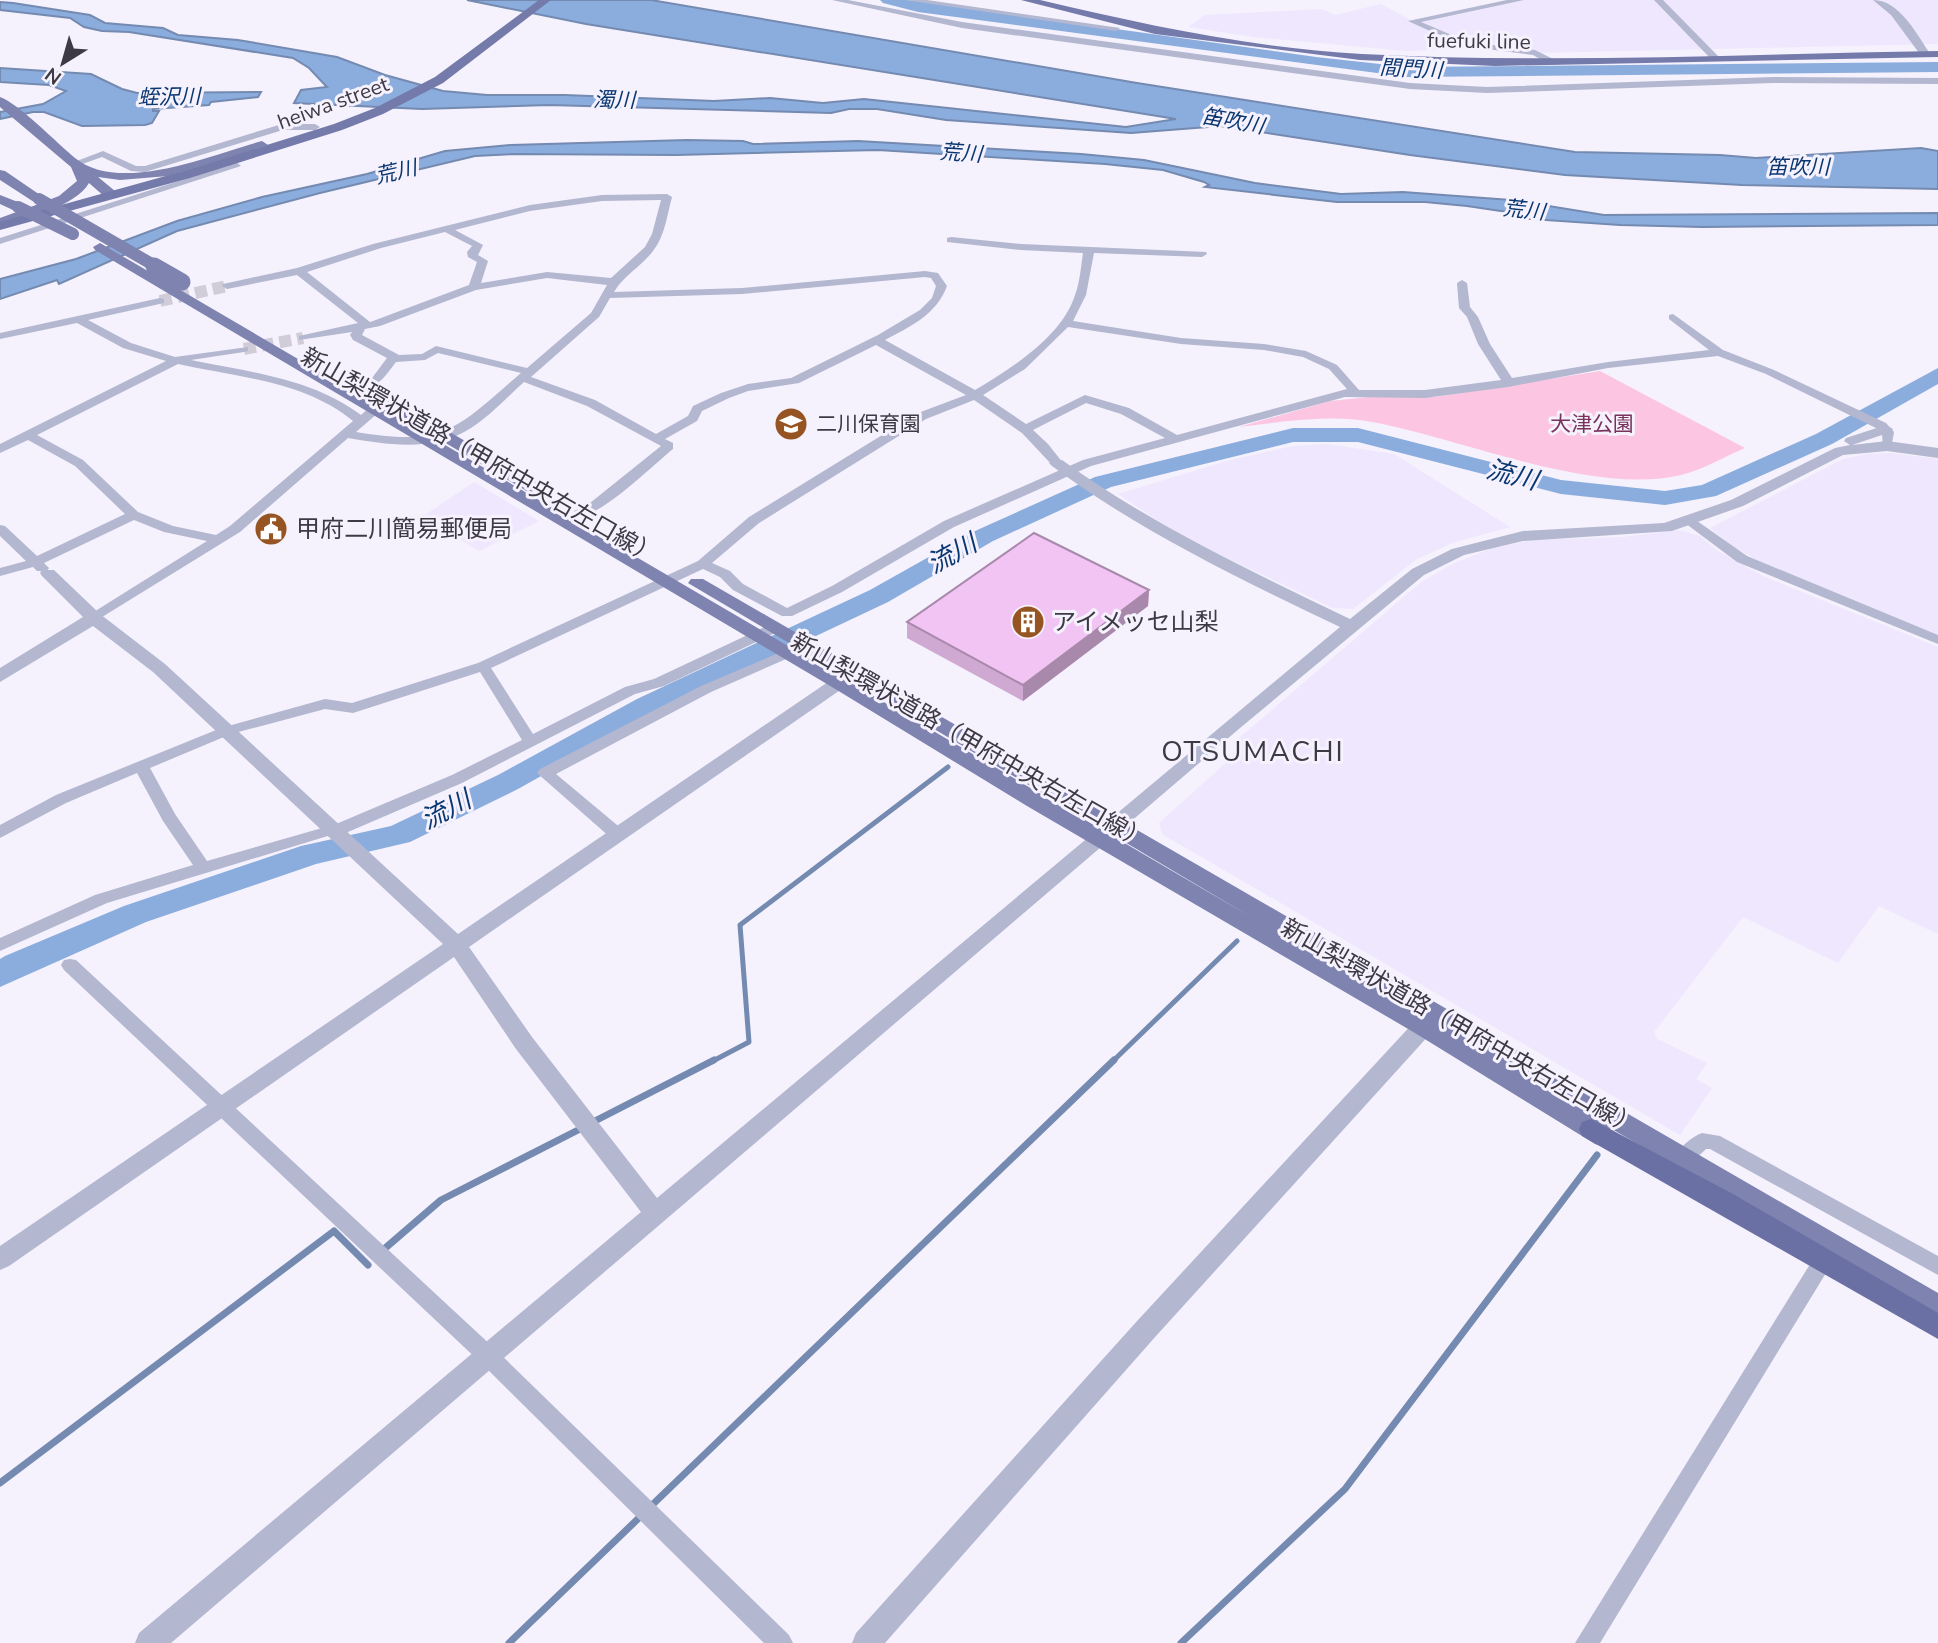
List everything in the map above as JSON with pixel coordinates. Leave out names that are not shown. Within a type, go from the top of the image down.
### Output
[{"type":"highway","name":"heiwa street","points":[[0,225],[110,194],[126,192],[358,120],[422,90],[526,0]]},
{"type":"highway","name":"heiwa street","points":[[110,194],[121,188],[332,121],[400,91],[470,51],[547,0]]},
{"type":"highway","name":"fuefuki line","points":[[1026,0],[1155,31],[1319,54],[1413,60],[1550,61],[1932,55]]},
{"type":"highway","points":[[1591,1129],[1724,1202],[1938,1327]]},
{"type":"main road","points":[[2,105],[110,194]]},
{"type":"main road","points":[[74,164],[106,175],[140,176],[262,145]]},
{"type":"main road","points":[[0,225],[76,192],[83,184],[84,177],[74,164]]},
{"type":"main road","name":"新山梨環状道路（甲府中央右左口線）","points":[[0,176],[28,203],[169,290],[425,440],[674,578],[1107,832],[1683,1158],[1938,1307]]},
{"type":"main road","points":[[0,188],[28,203]]},
{"type":"main road","points":[[0,199],[28,203]]},
{"type":"main road","name":"新山梨環状道路（甲府中央右左口線）","points":[[28,203],[169,290],[363,387],[448,436],[579,514],[674,578]]},
{"type":"main road","name":"新山梨環状道路（甲府中央右左口線）","points":[[1107,832],[1938,1339]]},
{"type":"street","points":[[835,0],[962,25],[1410,86],[1487,90],[1773,80],[1938,81]]},
{"type":"street","points":[[909,0],[1116,28]]},
{"type":"street","points":[[1520,0],[1412,21],[1466,44],[1535,53],[1550,61]]},
{"type":"street","points":[[1658,0],[1715,58]]},
{"type":"street","points":[[1878,0],[1895,13],[1932,55]]},
{"type":"street","points":[[74,164],[103,154],[134,169],[145,169],[267,134],[282,127],[315,127]]},
{"type":"street","points":[[0,241],[236,166],[230,161]]},
{"type":"street","points":[[227,286],[299,271],[377,246],[569,201],[667,197],[657,234],[649,249],[614,282],[595,315],[468,425],[448,436],[403,443],[345,434]]},
{"type":"street","points":[[446,229],[478,245],[472,252],[473,257],[483,261],[474,287]]},
{"type":"street","points":[[951,240],[1089,251],[1202,254]]},
{"type":"street","points":[[0,832],[61,799],[226,731],[324,704],[353,708],[484,666],[703,564],[754,520],[922,416],[974,396],[1021,367],[1066,323],[1082,295],[1089,251]]},
{"type":"street","points":[[299,271],[364,321],[357,338],[393,359]]},
{"type":"street","points":[[608,295],[736,291],[925,274],[939,278],[942,290],[929,307],[876,340],[795,380],[740,389],[697,409],[693,418],[657,438]]},
{"type":"street","points":[[303,338],[362,327],[474,287],[547,275],[614,282]]},
{"type":"street","points":[[1462,283],[1465,308],[1471,313],[1487,349],[1502,364],[1508,383]]},
{"type":"street","points":[[0,336],[79,319],[169,290]]},
{"type":"street","points":[[1673,317],[1719,352],[1845,407],[1886,429]]},
{"type":"street","points":[[79,319],[116,343],[146,355],[287,384],[354,415],[359,421]]},
{"type":"street","points":[[1066,323],[1181,341],[1264,347],[1306,354],[1333,367],[1356,393]]},
{"type":"street","points":[[876,340],[974,396],[1050,450],[1067,470],[1101,495],[1175,541],[1353,627]]},
{"type":"street","points":[[0,449],[176,361],[244,349],[218,368]]},
{"type":"street","points":[[363,387],[376,380],[393,359],[425,357],[436,349],[527,375],[591,403],[669,446],[595,506],[579,514]]},
{"type":"street","points":[[703,564],[725,574],[738,587],[787,613],[837,589],[949,524],[1067,470],[1175,439],[1345,393],[1425,394],[1508,383],[1608,365],[1719,352]]},
{"type":"street","points":[[1024,430],[1084,399],[1125,411],[1175,439]]},
{"type":"street","points":[[0,676],[234,529],[374,410]]},
{"type":"street","points":[[1886,429],[1887,446]]},
{"type":"street","points":[[1840,451],[1848,442],[1886,429]]},
{"type":"street","points":[[30,436],[79,463],[133,515],[169,529],[216,539]]},
{"type":"street","points":[[149,1643],[1234,723],[1418,572],[1458,552],[1523,536],[1666,528],[1737,503],[1840,451],[1887,446],[1938,453]]},
{"type":"street","points":[[0,572],[42,567],[133,515]]},
{"type":"street","points":[[1690,520],[1742,559],[1938,640]]},
{"type":"street","points":[[0,529],[94,618],[159,668],[457,945],[524,1042],[656,1214]]},
{"type":"street","points":[[0,945],[101,899],[203,867],[335,831],[457,779],[630,690],[778,640]]},
{"type":"street","points":[[617,834],[545,773],[706,689],[778,640]]},
{"type":"street","points":[[484,666],[530,741]]},
{"type":"street","points":[[0,1259],[846,678]]},
{"type":"street","points":[[141,766],[169,817],[203,867]]},
{"type":"street","points":[[70,965],[488,1356],[781,1643]]},
{"type":"street","points":[[866,1643],[1147,1328],[1423,1027]]},
{"type":"street","points":[[1683,1158],[1702,1141],[1713,1141],[1938,1266]]},
{"type":"street","points":[[1587,1643],[1819,1267]]},
{"type":"shaded area","points":[[1520,0],[1938,0],[1938,44],[1535,53],[1482,48],[1406,51],[1254,37],[1188,27],[1205,15],[1321,9],[1335,15],[1381,4],[1412,21]]},
{"type":"shaded area","points":[[1327,444],[1394,454],[1510,527],[1452,543],[1417,559],[1353,609],[1333,608],[1184,538],[1118,494],[1230,460],[1293,446]]},
{"type":"shaded area","points":[[1891,453],[1938,459],[1938,635],[1764,564],[1732,546],[1710,528],[1843,459],[1866,454]]},
{"type":"shaded area","points":[[474,482],[539,521],[479,551],[422,517]]},
{"type":"shaded area","points":[[1679,530],[1700,536],[1718,551],[1765,577],[1938,647],[1938,934],[1879,906],[1838,963],[1743,917],[1654,1032],[1657,1039],[1707,1063],[1696,1079],[1712,1088],[1680,1135],[1162,834],[1159,823],[1230,759],[1239,738],[1420,583],[1452,564],[1493,548],[1533,540],[1622,537]]},
{"type":"green space","name":"大津公園","points":[[1600,371],[1745,448],[1681,475],[1646,479],[1608,478],[1568,472],[1372,422],[1305,420],[1239,427],[1330,401],[1369,397],[1435,397]]},
{"type":"water","points":[[467,0],[651,0],[1137,83],[1575,152],[1756,158],[1921,148],[1938,151],[1938,189],[1742,185],[1565,175],[1221,126],[1131,133],[946,120],[877,109],[849,109],[831,113],[549,105],[422,109],[294,103],[301,90],[327,87],[309,68],[293,58],[129,32],[102,31],[84,27],[70,18],[0,10],[0,2],[13,3],[90,15],[105,23],[163,28],[178,35],[238,40],[337,57],[385,75],[443,91],[487,95],[714,101],[770,98],[823,103],[864,99],[1126,127],[1176,119],[586,24]]},
{"type":"water","name":"蛭沢川","points":[[0,68],[91,74],[137,93],[261,92],[258,97],[211,102],[209,105],[153,109],[159,111],[152,123],[145,125],[82,126],[44,112],[0,119],[0,112],[43,104],[66,91],[49,85],[0,82]]},
{"type":"water","name":"荒川","points":[[743,141],[753,144],[858,141],[1081,154],[1144,160],[1255,183],[1341,194],[1403,192],[1511,200],[1604,215],[1938,213],[1938,225],[1702,227],[1530,219],[1534,216],[1467,206],[1425,202],[1337,202],[1205,187],[1209,185],[1163,170],[878,150],[676,155],[513,154],[475,156],[177,231],[59,284],[57,280],[0,299],[0,279],[76,259],[177,221],[262,197],[367,174],[445,151],[511,145]]},
{"type":"building","name":"アイメッセ山梨","points":[[1034,533],[1149,590],[1023,685],[907,622]]},
{"type":"waterway","name":"間門川","points":[[888,0],[918,7],[1407,72],[1938,67]]},
{"type":"waterway","name":"流川","points":[[0,975],[16,965],[135,914],[312,854],[399,835],[508,782],[647,705],[879,596],[984,536],[1103,482],[1293,435],[1358,435],[1561,487],[1665,498],[1708,491],[1824,439],[1938,375]]},
{"type":"waterway","points":[[711,1062],[749,1042],[740,925],[948,767]]},
{"type":"waterway","points":[[1112,1062],[1237,941]]},
{"type":"waterway","points":[[591,1123],[714,1060]]},
{"type":"waterway","points":[[650,1507],[1114,1060]]},
{"type":"waterway","points":[[383,1250],[441,1200],[582,1128]]},
{"type":"waterway","points":[[1181,1643],[1345,1489],[1597,1155]]},
{"type":"waterway","points":[[0,1483],[334,1231],[368,1265]]},
{"type":"waterway","points":[[509,1643],[643,1514]]},
{"type":"tunnel","points":[[160,301],[227,286]]},
{"type":"tunnel","points":[[244,349],[303,338]]},
{"type":"place","name":"二川保育園","points":[[791,424]]},
{"type":"place","name":"甲府二川簡易郵便局","points":[[271,529]]},
{"type":"place","name":"アイメッセ山梨","points":[[1028,622]]},
{"type":"district","name":"OTSUMACHI","points":[[1253,752]]},
{"type":"water label","name":"濁川","points":[[614,100]]},
{"type":"water label","name":"笛吹川","points":[[1233,121]]},
{"type":"water label","name":"笛吹川","points":[[1798,167]]}]
